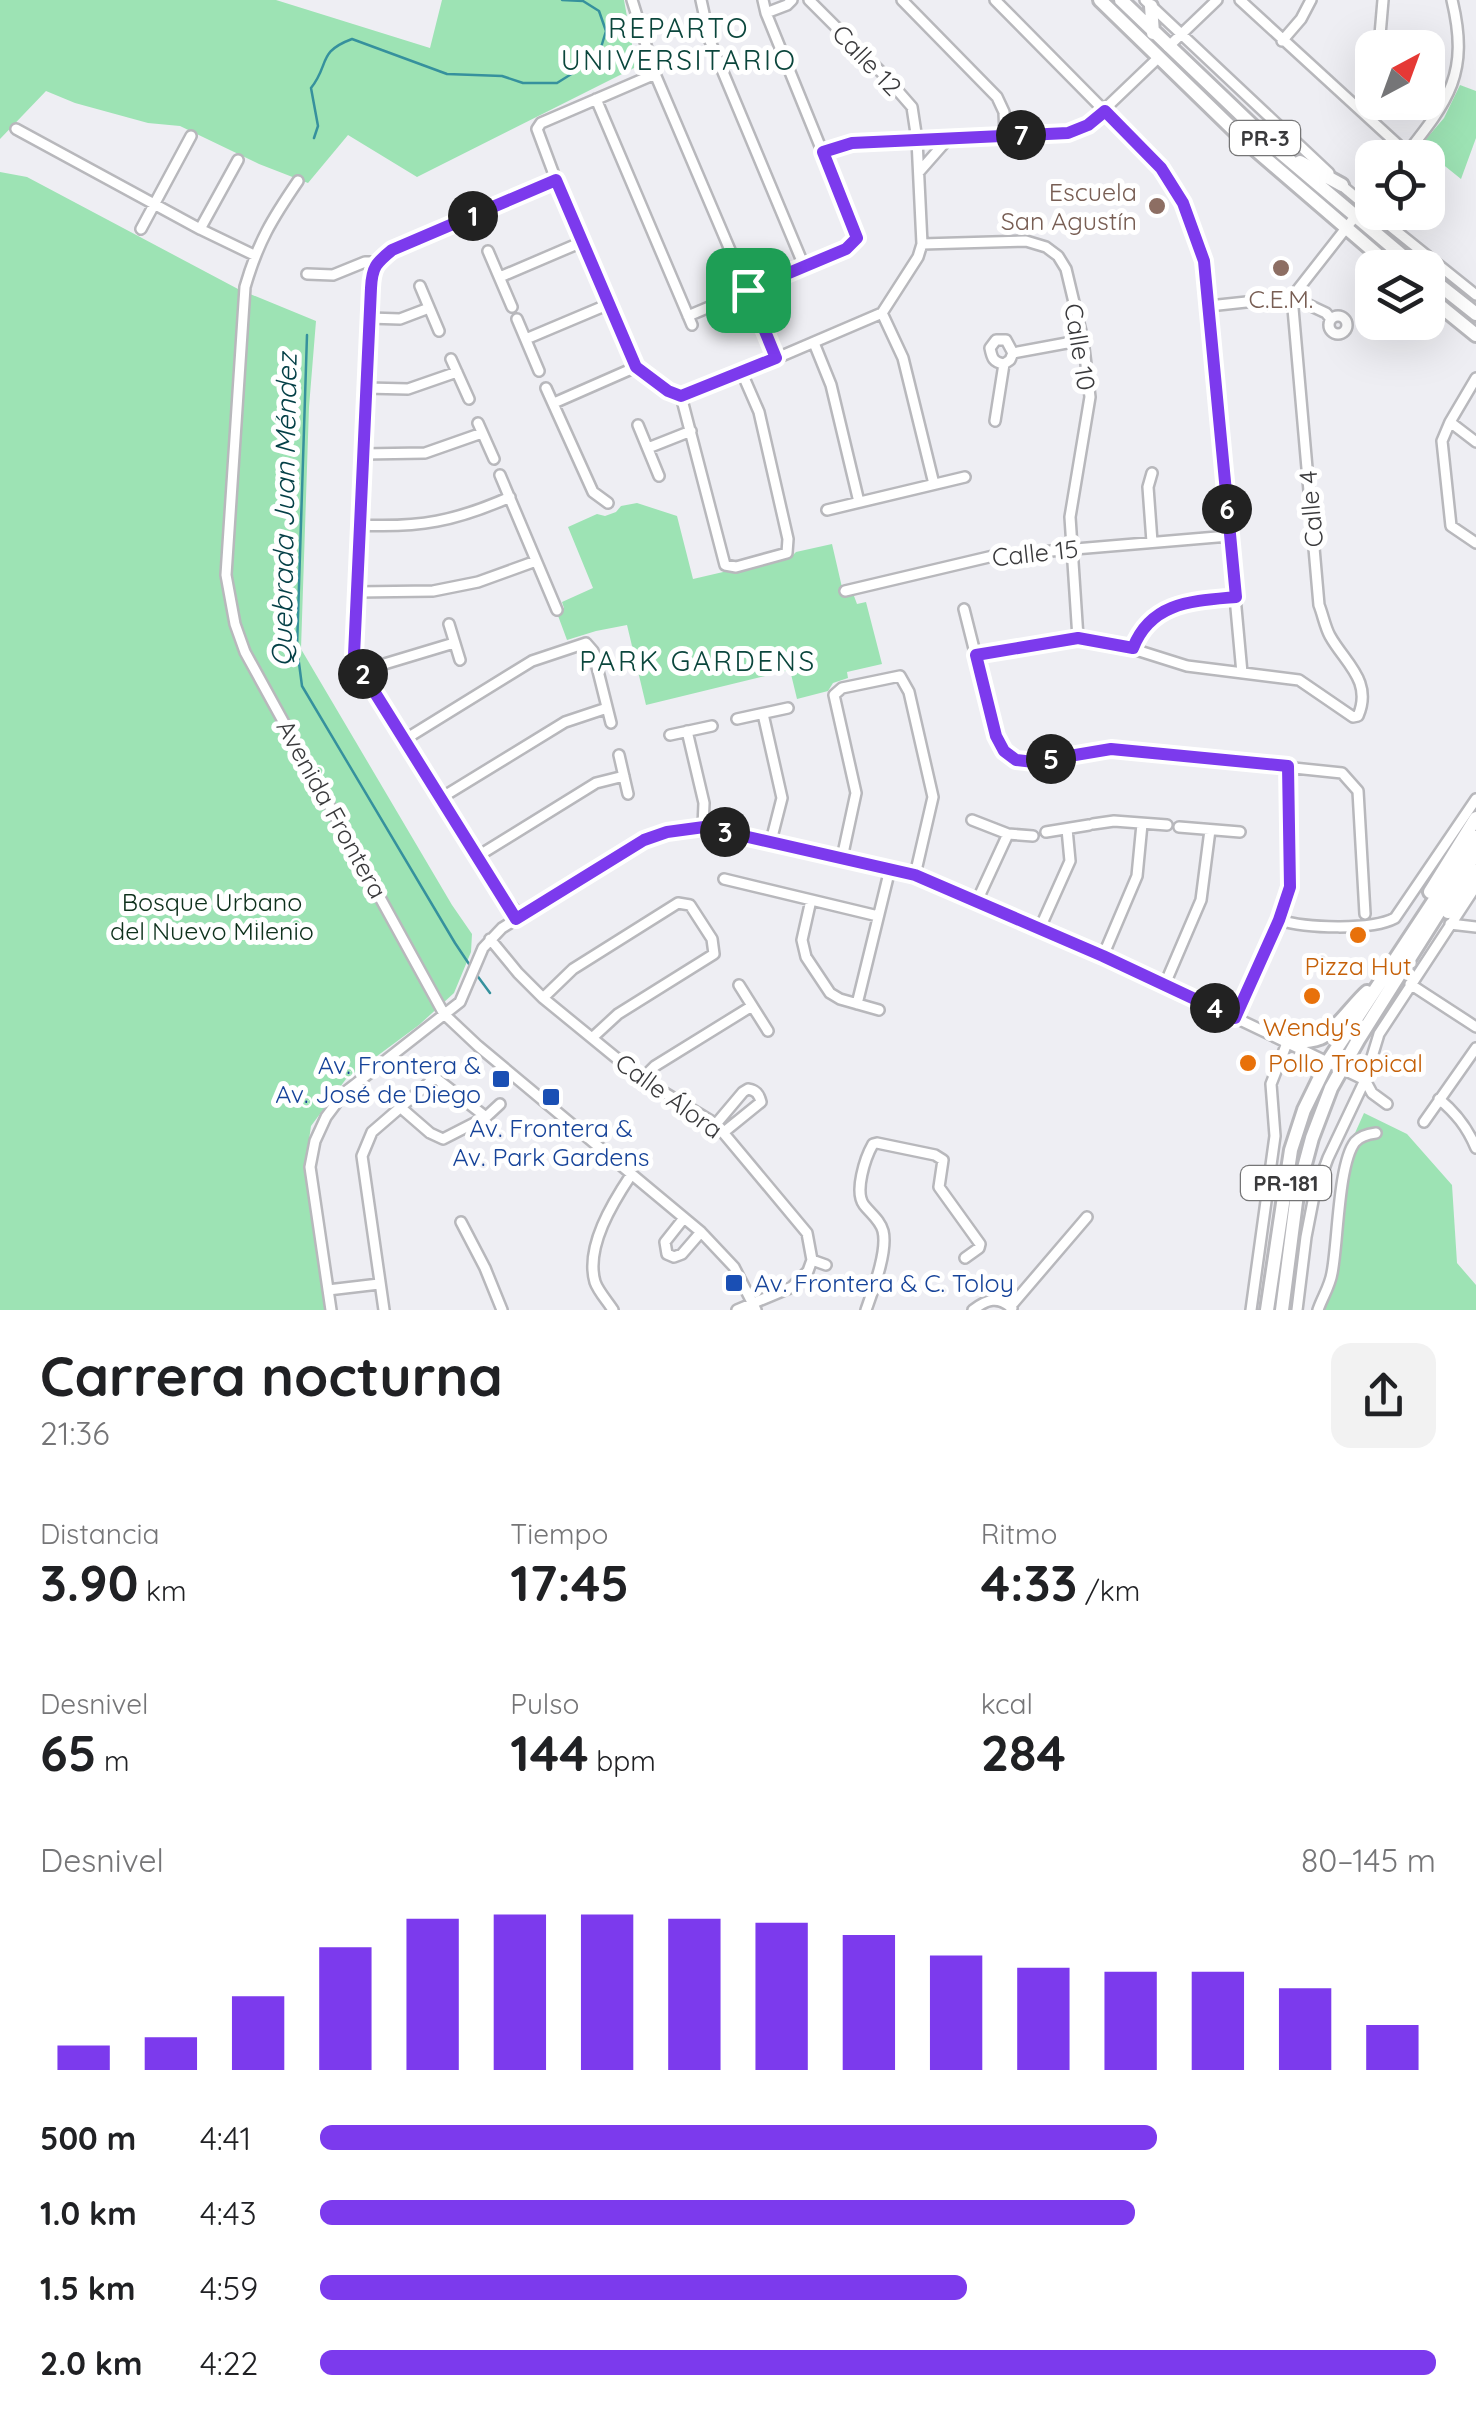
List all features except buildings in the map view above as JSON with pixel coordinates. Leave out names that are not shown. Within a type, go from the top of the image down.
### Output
[{"type":"highway","name":"PR-3","points":[[1100,0],[1242,138],[1391,250]]},
{"type":"highway","name":"PR-3","points":[[1121,0],[1377,250]]},
{"type":"highway","points":[[1148,3],[1153,32]]},
{"type":"highway","points":[[1281,153],[1342,185]]},
{"type":"highway","points":[[1445,289],[1476,314]]},
{"type":"highway","points":[[1445,310],[1476,335]]},
{"type":"highway","points":[[1403,947],[1416,914],[1476,818]]},
{"type":"highway","name":"PR-181","points":[[1282,1310],[1305,1160],[1324,1106],[1358,1040],[1473,859],[1476,837]]},
{"type":"highway","name":"PR-181","points":[[1267,1310],[1291,1150],[1304,1110],[1327,1063],[1380,980],[1473,859]]},
{"type":"highway","points":[[1287,1042],[1326,1036],[1380,980]]},
{"type":"street","points":[[632,0],[655,74],[776,358]]},
{"type":"street","points":[[701,0],[710,40],[804,266]]},
{"type":"street","points":[[596,99],[690,321],[748,290],[846,249],[857,238],[763,0]]},
{"type":"street","points":[[766,13],[792,0]]},
{"type":"street","name":"Calle 12","points":[[809,0],[912,107],[922,244]]},
{"type":"street","points":[[902,0],[997,97],[1004,112],[1005,136]]},
{"type":"street","points":[[976,655],[1078,638],[1133,648],[1187,666],[1242,673],[1204,261],[1183,203],[1161,168],[995,0]]},
{"type":"street","points":[[1168,47],[1217,0]]},
{"type":"street","points":[[1240,0],[1389,140]]},
{"type":"street","points":[[1282,41],[1301,19],[1310,0]]},
{"type":"street","points":[[1380,30],[1383,0]]},
{"type":"street","points":[[1417,140],[1440,110],[1454,80],[1459,58],[1458,24],[1452,0]]},
{"type":"street","points":[[1148,3],[1355,193]]},
{"type":"street","points":[[823,152],[852,143],[1068,133],[1088,125],[1105,111],[1158,58]]},
{"type":"street","points":[[655,74],[537,128],[636,367],[668,391],[681,396],[742,374],[882,313],[918,258],[922,244]]},
{"type":"street","points":[[16,129],[254,255]]},
{"type":"street","points":[[141,229],[191,136]]},
{"type":"street","points":[[919,172],[948,139]]},
{"type":"street","points":[[200,229],[238,160]]},
{"type":"street","points":[[515,916],[354,655],[372,274],[377,262],[392,250],[556,180]]},
{"type":"street","name":"Avenida Frontera","points":[[298,181],[269,224],[245,286],[226,575],[234,624],[245,652],[444,1014],[701,1232],[734,1268],[754,1307]]},
{"type":"street","points":[[1292,297],[1355,218]]},
{"type":"street","points":[[1395,230],[1476,295]]},
{"type":"street","name":"Calle 10","points":[[922,244],[1026,240],[1046,247],[1066,269],[1083,340],[1090,396],[1070,517],[1078,638]]},
{"type":"street","points":[[500,277],[582,242]]},
{"type":"street","points":[[488,252],[512,308]]},
{"type":"street","points":[[308,274],[332,275],[365,262],[377,262]]},
{"type":"street","points":[[420,286],[439,331]]},
{"type":"street","points":[[1209,306],[1292,297],[1331,319]]},
{"type":"street","name":"Calle 4","points":[[1242,673],[1299,680],[1353,718],[1361,709],[1359,678],[1330,635],[1319,606],[1292,297]]},
{"type":"street","points":[[526,339],[609,304]]},
{"type":"street","points":[[370,318],[400,319],[429,308]]},
{"type":"street","points":[[882,313],[903,358],[934,484]]},
{"type":"street","points":[[517,319],[539,371]]},
{"type":"street","points":[[1004,364],[992,358],[990,348],[996,340],[1006,340],[1013,352]]},
{"type":"street","points":[[1013,352],[1083,340]]},
{"type":"street","points":[[814,343],[832,385],[859,502]]},
{"type":"street","points":[[995,421],[1004,364],[1013,352]]},
{"type":"street","points":[[452,359],[468,399]]},
{"type":"street","points":[[554,403],[636,367]]},
{"type":"street","points":[[366,388],[408,389],[457,372]]},
{"type":"street","points":[[681,396],[726,565],[736,567],[787,552],[788,538],[758,412],[742,374]]},
{"type":"street","points":[[1476,378],[1442,441],[1451,526],[1476,543]]},
{"type":"street","points":[[546,388],[593,492],[608,503]]},
{"type":"street","points":[[1450,422],[1476,442]]},
{"type":"street","points":[[638,425],[660,476]]},
{"type":"street","points":[[363,454],[425,453],[480,428],[494,459]]},
{"type":"street","points":[[648,448],[691,430]]},
{"type":"street","points":[[1152,473],[1148,487],[1152,542]]},
{"type":"street","points":[[500,475],[557,610]]},
{"type":"street","points":[[826,510],[965,477]]},
{"type":"street","points":[[360,524],[438,522],[510,497]]},
{"type":"street","name":"Calle 15","points":[[844,591],[992,556],[1229,536]]},
{"type":"street","points":[[357,592],[433,591],[478,582],[536,561]]},
{"type":"street","points":[[858,588],[861,602]]},
{"type":"street","points":[[1133,648],[1140,629],[1163,612],[1189,602],[1236,597]]},
{"type":"street","points":[[964,609],[996,736],[1004,751],[1016,760],[1034,762],[1111,749],[1342,773],[1358,790],[1365,914]]},
{"type":"street","points":[[450,624],[460,660]]},
{"type":"street","points":[[361,671],[454,642]]},
{"type":"street","points":[[404,740],[532,660],[586,643],[594,651],[610,723]]},
{"type":"street","points":[[842,858],[856,794],[834,695],[842,688],[900,676],[909,692],[933,796],[915,875]]},
{"type":"street","points":[[441,798],[565,722],[607,708]]},
{"type":"street","points":[[737,720],[788,708]]},
{"type":"street","points":[[763,714],[782,798],[771,841]]},
{"type":"street","points":[[670,735],[712,726]]},
{"type":"street","points":[[687,731],[704,804],[704,827]]},
{"type":"street","points":[[619,755],[628,794]]},
{"type":"street","points":[[1235,1018],[1290,887],[1288,766]]},
{"type":"street","points":[[478,856],[596,783],[624,776]]},
{"type":"street","points":[[1279,920],[1298,926],[1364,925],[1395,918],[1476,799]]},
{"type":"street","points":[[972,820],[1008,834],[1033,836]]},
{"type":"street","points":[[1046,832],[1114,821],[1167,825]]},
{"type":"street","points":[[1103,956],[1137,876],[1142,824]]},
{"type":"street","points":[[1179,826],[1240,832]]},
{"type":"street","points":[[332,1310],[310,1167],[326,1117],[344,1093],[460,1002],[490,939],[515,916],[644,840],[667,832],[704,827],[915,875],[1103,956],[1287,1042],[1365,1080],[1372,1093],[1387,1104]]},
{"type":"street","points":[[1040,928],[1070,862],[1067,828]]},
{"type":"street","points":[[1165,984],[1201,900],[1210,830]]},
{"type":"street","points":[[977,901],[1008,834]]},
{"type":"street","points":[[857,1004],[890,868]]},
{"type":"street","points":[[724,879],[878,916]]},
{"type":"street","points":[[1296,1310],[1314,1196],[1365,1080],[1379,1034],[1476,886]]},
{"type":"street","points":[[811,900],[802,940],[806,957],[830,993],[879,1010]]},
{"type":"street","points":[[543,998],[573,969],[678,902],[690,905],[712,939],[714,954],[618,1014],[592,1038]]},
{"type":"street","points":[[1450,924],[1476,927]]},
{"type":"street","name":"Calle Álora","points":[[490,939],[543,998],[642,1080],[720,1128],[807,1233],[812,1260]]},
{"type":"street","points":[[739,984],[768,1031]]},
{"type":"street","points":[[1410,984],[1476,1027]]},
{"type":"street","points":[[642,1080],[655,1066],[752,1006]]},
{"type":"street","points":[[1250,1310],[1275,1136],[1270,1084],[1287,1042]]},
{"type":"street","points":[[1424,1122],[1476,1048]]},
{"type":"street","points":[[384,1310],[362,1156],[372,1132],[437,1079],[486,1117]]},
{"type":"street","points":[[748,1088],[755,1090],[761,1102],[720,1128],[743,1092],[748,1088]]},
{"type":"street","points":[[1439,1098],[1455,1112],[1476,1148]]},
{"type":"street","points":[[400,1107],[430,1134],[443,1139],[486,1117],[500,1104]]},
{"type":"street","points":[[1318,1310],[1332,1274],[1348,1159],[1356,1142],[1376,1133]]},
{"type":"street","points":[[866,1310],[884,1242],[881,1225],[859,1196],[873,1144],[944,1160],[939,1186],[980,1244],[965,1258]]},
{"type":"street","points":[[613,1310],[595,1282],[594,1253],[606,1214],[631,1175]]},
{"type":"street","points":[[973,1310],[994,1299],[1012,1308],[1087,1216]]},
{"type":"street","points":[[684,1218],[665,1242],[667,1254],[682,1254],[701,1232]]},
{"type":"street","points":[[461,1222],[502,1310]]},
{"type":"street","points":[[737,1310],[754,1307],[792,1287],[808,1271],[812,1260],[826,1266]]},
{"type":"street","points":[[328,1290],[380,1284]]},
{"type":"green space","points":[[0,0],[276,0],[430,48],[442,0],[624,0],[636,67],[417,177],[348,135],[308,183],[180,126],[148,123],[46,91],[0,139]]},
{"type":"green space","points":[[1460,85],[1476,91],[1476,138],[1461,179],[1445,166],[1445,140],[1425,140],[1445,116]]},
{"type":"green space","name":"Bosque Urbano del Nuevo Milenio","points":[[0,172],[27,177],[238,289],[316,321],[309,407],[301,649],[472,934],[471,952],[454,993],[419,1025],[346,1079],[311,1126],[305,1168],[326,1310],[0,1310]]},
{"type":"green space","points":[[637,503],[677,516],[693,579],[832,544],[844,596],[854,596],[857,604],[866,602],[882,664],[847,672],[848,678],[833,683],[828,691],[797,699],[790,670],[646,705],[627,625],[567,640],[557,613],[564,608],[562,602],[593,588],[568,527]]},
{"type":"green space","points":[[1364,1113],[1407,1134],[1452,1185],[1457,1263],[1476,1285],[1476,1310],[1325,1310],[1338,1171]]},
{"type":"waterway","name":"Quebrada Juan Méndez","points":[[314,138],[318,126],[311,88],[329,54],[352,39],[447,74],[557,83],[599,54],[606,31],[599,11],[583,1],[562,0]]},
{"type":"waterway","name":"Quebrada Juan Méndez","points":[[307,335],[297,648],[302,686],[471,967]]},
{"type":"waterway","name":"Quebrada Juan Méndez","points":[[476,974],[490,993]]},
{"type":"place","name":"Escuela San Agustín","points":[[1157,206]]},
{"type":"place","name":"C.E.M.","points":[[1281,268]]},
{"type":"place","name":"Pizza Hut","points":[[1358,935]]},
{"type":"place","name":"Wendy's","points":[[1312,996]]},
{"type":"place","name":"Pollo Tropical","points":[[1248,1063]]},
{"type":"place","name":"Av. Frontera & Av. José de Diego","points":[[501,1079]]},
{"type":"place","name":"Av. Frontera & Av. Park Gardens","points":[[551,1097]]},
{"type":"place","name":"Av. Frontera & C. Toloy","points":[[734,1283]]},
{"type":"district","name":"REPARTO UNIVERSITARIO","points":[[679,44]]},
{"type":"district","name":"PARK GARDENS","points":[[698,661]]},
{"type":"route","points":[[1105,111],[1161,168],[1183,203],[1204,261],[1236,597],[1189,602],[1163,612],[1140,629],[1133,648],[1078,638],[976,655],[996,736],[1004,751],[1016,760],[1034,762],[1111,749],[1288,766],[1290,887],[1235,1018],[915,875],[704,827],[644,840],[516,919],[503,900],[354,655],[372,274],[377,262],[392,250],[556,180],[636,367],[681,396],[776,358],[748,290],[846,249],[857,238],[823,152],[852,143],[1068,133],[1088,125],[1105,111]]}]
